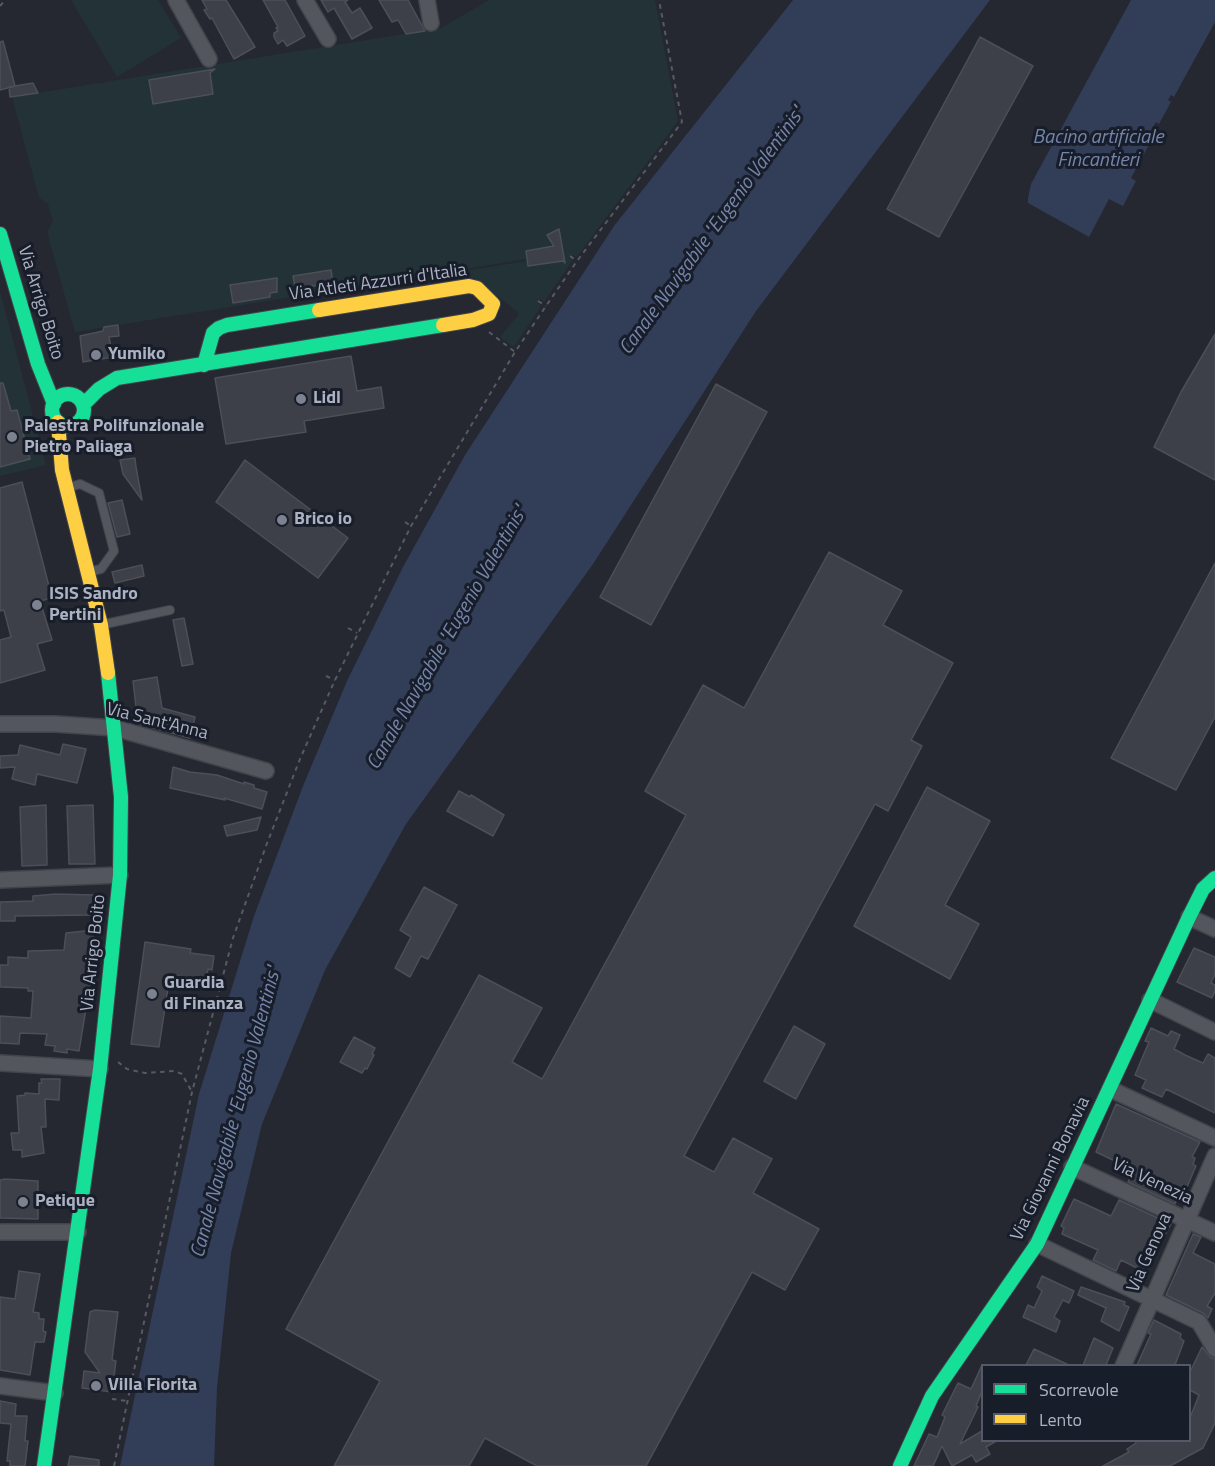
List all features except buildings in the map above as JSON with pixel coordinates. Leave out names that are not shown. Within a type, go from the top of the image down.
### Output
[{"type":"street","points":[[176,0],[209,59]]},
{"type":"street","points":[[305,0],[328,39]]},
{"type":"street","points":[[427,0],[431,23]]},
{"type":"street","name":"Via Arrigo Boito","points":[[0,234],[38,364],[47,383],[69,400],[53,414],[63,424],[62,470],[101,625],[115,728],[121,796],[120,875],[100,1064],[44,1466]]},
{"type":"street","name":"Via Atleti Azzurri d'Italia","points":[[204,365],[213,333],[226,325],[469,286],[477,288],[493,304],[489,314],[473,320]]},
{"type":"street","points":[[69,400],[99,389],[117,378],[473,320]]},
{"type":"street","points":[[63,424],[77,424],[84,410],[69,400]]},
{"type":"street","name":"Via Sant'Anna","points":[[0,724],[55,724],[115,728],[266,771]]},
{"type":"street","points":[[0,880],[120,875]]},
{"type":"street","name":"Via Giovanni Bonavia","points":[[900,1466],[932,1396],[1037,1244],[1189,917],[1203,890],[1215,878]]},
{"type":"street","points":[[1189,917],[1215,929]]},
{"type":"street","points":[[1150,1000],[1215,1032]]},
{"type":"street","points":[[0,1064],[100,1064]]},
{"type":"street","points":[[1110,1089],[1215,1138]]},
{"type":"street","name":"Via Genova","points":[[1123,1364],[1150,1299],[1215,1156]]},
{"type":"street","name":"Via Venezia","points":[[1072,1167],[1215,1233]]},
{"type":"street","points":[[0,1232],[78,1232]]},
{"type":"street","points":[[1037,1244],[1199,1322],[1215,1349]]},
{"type":"street","points":[[0,1386],[55,1393]]},
{"type":"lane","points":[[66,488],[80,484],[99,493],[114,551],[101,569],[87,573]]},
{"type":"lane","points":[[101,625],[170,610]]},
{"type":"path","points":[[0,6],[5,0]]},
{"type":"path","points":[[114,1466],[192,1092],[233,938],[300,759],[357,633],[411,526],[515,352],[578,261],[682,122],[659,0]]},
{"type":"path","points":[[570,256],[578,261]]},
{"type":"path","points":[[538,301],[546,306]]},
{"type":"path","points":[[473,320],[515,352]]},
{"type":"path","points":[[405,522],[411,526]]},
{"type":"path","points":[[348,628],[357,633]]},
{"type":"path","points":[[326,676],[335,680]]},
{"type":"path","points":[[100,1064],[116,1061],[127,1069],[145,1073],[174,1071],[182,1074],[192,1092]]},
{"type":"path","points":[[112,1399],[127,1401]]},
{"type":"shaded area","points":[[71,0],[158,0],[181,38],[117,77]]},
{"type":"shaded area","points":[[489,0],[655,0],[678,121],[582,250],[576,257],[572,255],[569,257],[573,260],[544,302],[540,299],[537,302],[541,306],[514,347],[500,337],[518,312],[471,278],[470,270],[527,261],[527,259],[75,332],[47,232],[53,221],[49,204],[39,198],[12,97],[441,28]]},
{"type":"shaded area","points":[[0,291],[46,465],[0,476]]},
{"type":"water","name":"Canale Navigabile \"Eugenio Valentinis\"","points":[[793,0],[990,0],[756,311],[593,564],[406,824],[325,970],[262,1124],[231,1253],[217,1388],[214,1466],[120,1466],[199,1094],[254,916],[303,786],[347,681],[403,567],[465,455],[614,226]]},
{"type":"water","name":"Bacino artificiale Fincantieri","points":[[1131,0],[1215,0],[1215,22],[1174,97],[1171,95],[1168,100],[1171,102],[1159,124],[1156,122],[1153,127],[1157,130],[1131,178],[1136,181],[1123,206],[1109,199],[1089,237],[1028,203],[1028,198],[1031,184]]},
{"type":"traffic: fast","points":[[0,234],[38,364],[54,404]]},
{"type":"traffic: fast","points":[[204,365],[213,333],[219,328],[319,310]]},
{"type":"traffic: fast","points":[[83,405],[99,389],[117,378],[443,325]]},
{"type":"traffic: fast","points":[[68,394],[79,399],[84,410],[79,421],[68,426],[57,421],[52,410],[57,399],[68,394]]},
{"type":"traffic: fast","points":[[44,1466],[100,1069],[120,875],[121,797],[108,673]]},
{"type":"traffic: fast","points":[[900,1466],[932,1396],[1037,1244],[1189,917],[1203,889],[1215,878]]},
{"type":"traffic: slow","points":[[319,310],[469,286],[477,288],[493,304],[489,314],[473,320],[443,325]]},
{"type":"traffic: slow","points":[[58,422],[62,470],[101,625],[108,673]]},
{"type":"place","name":"Yumiko","points":[[96,355]]},
{"type":"place","name":"Lidl","points":[[301,399]]},
{"type":"place","name":"Palestra Polifunzionale Pietro Paliaga","points":[[12,437]]},
{"type":"place","name":"Brico io","points":[[282,520]]},
{"type":"place","name":"ISIS Sandro Pertini","points":[[37,605]]},
{"type":"place","name":"Guardia di Finanza","points":[[152,994]]},
{"type":"place","name":"Petique","points":[[23,1202]]},
{"type":"place","name":"Villa Fiorita","points":[[96,1386]]}]
